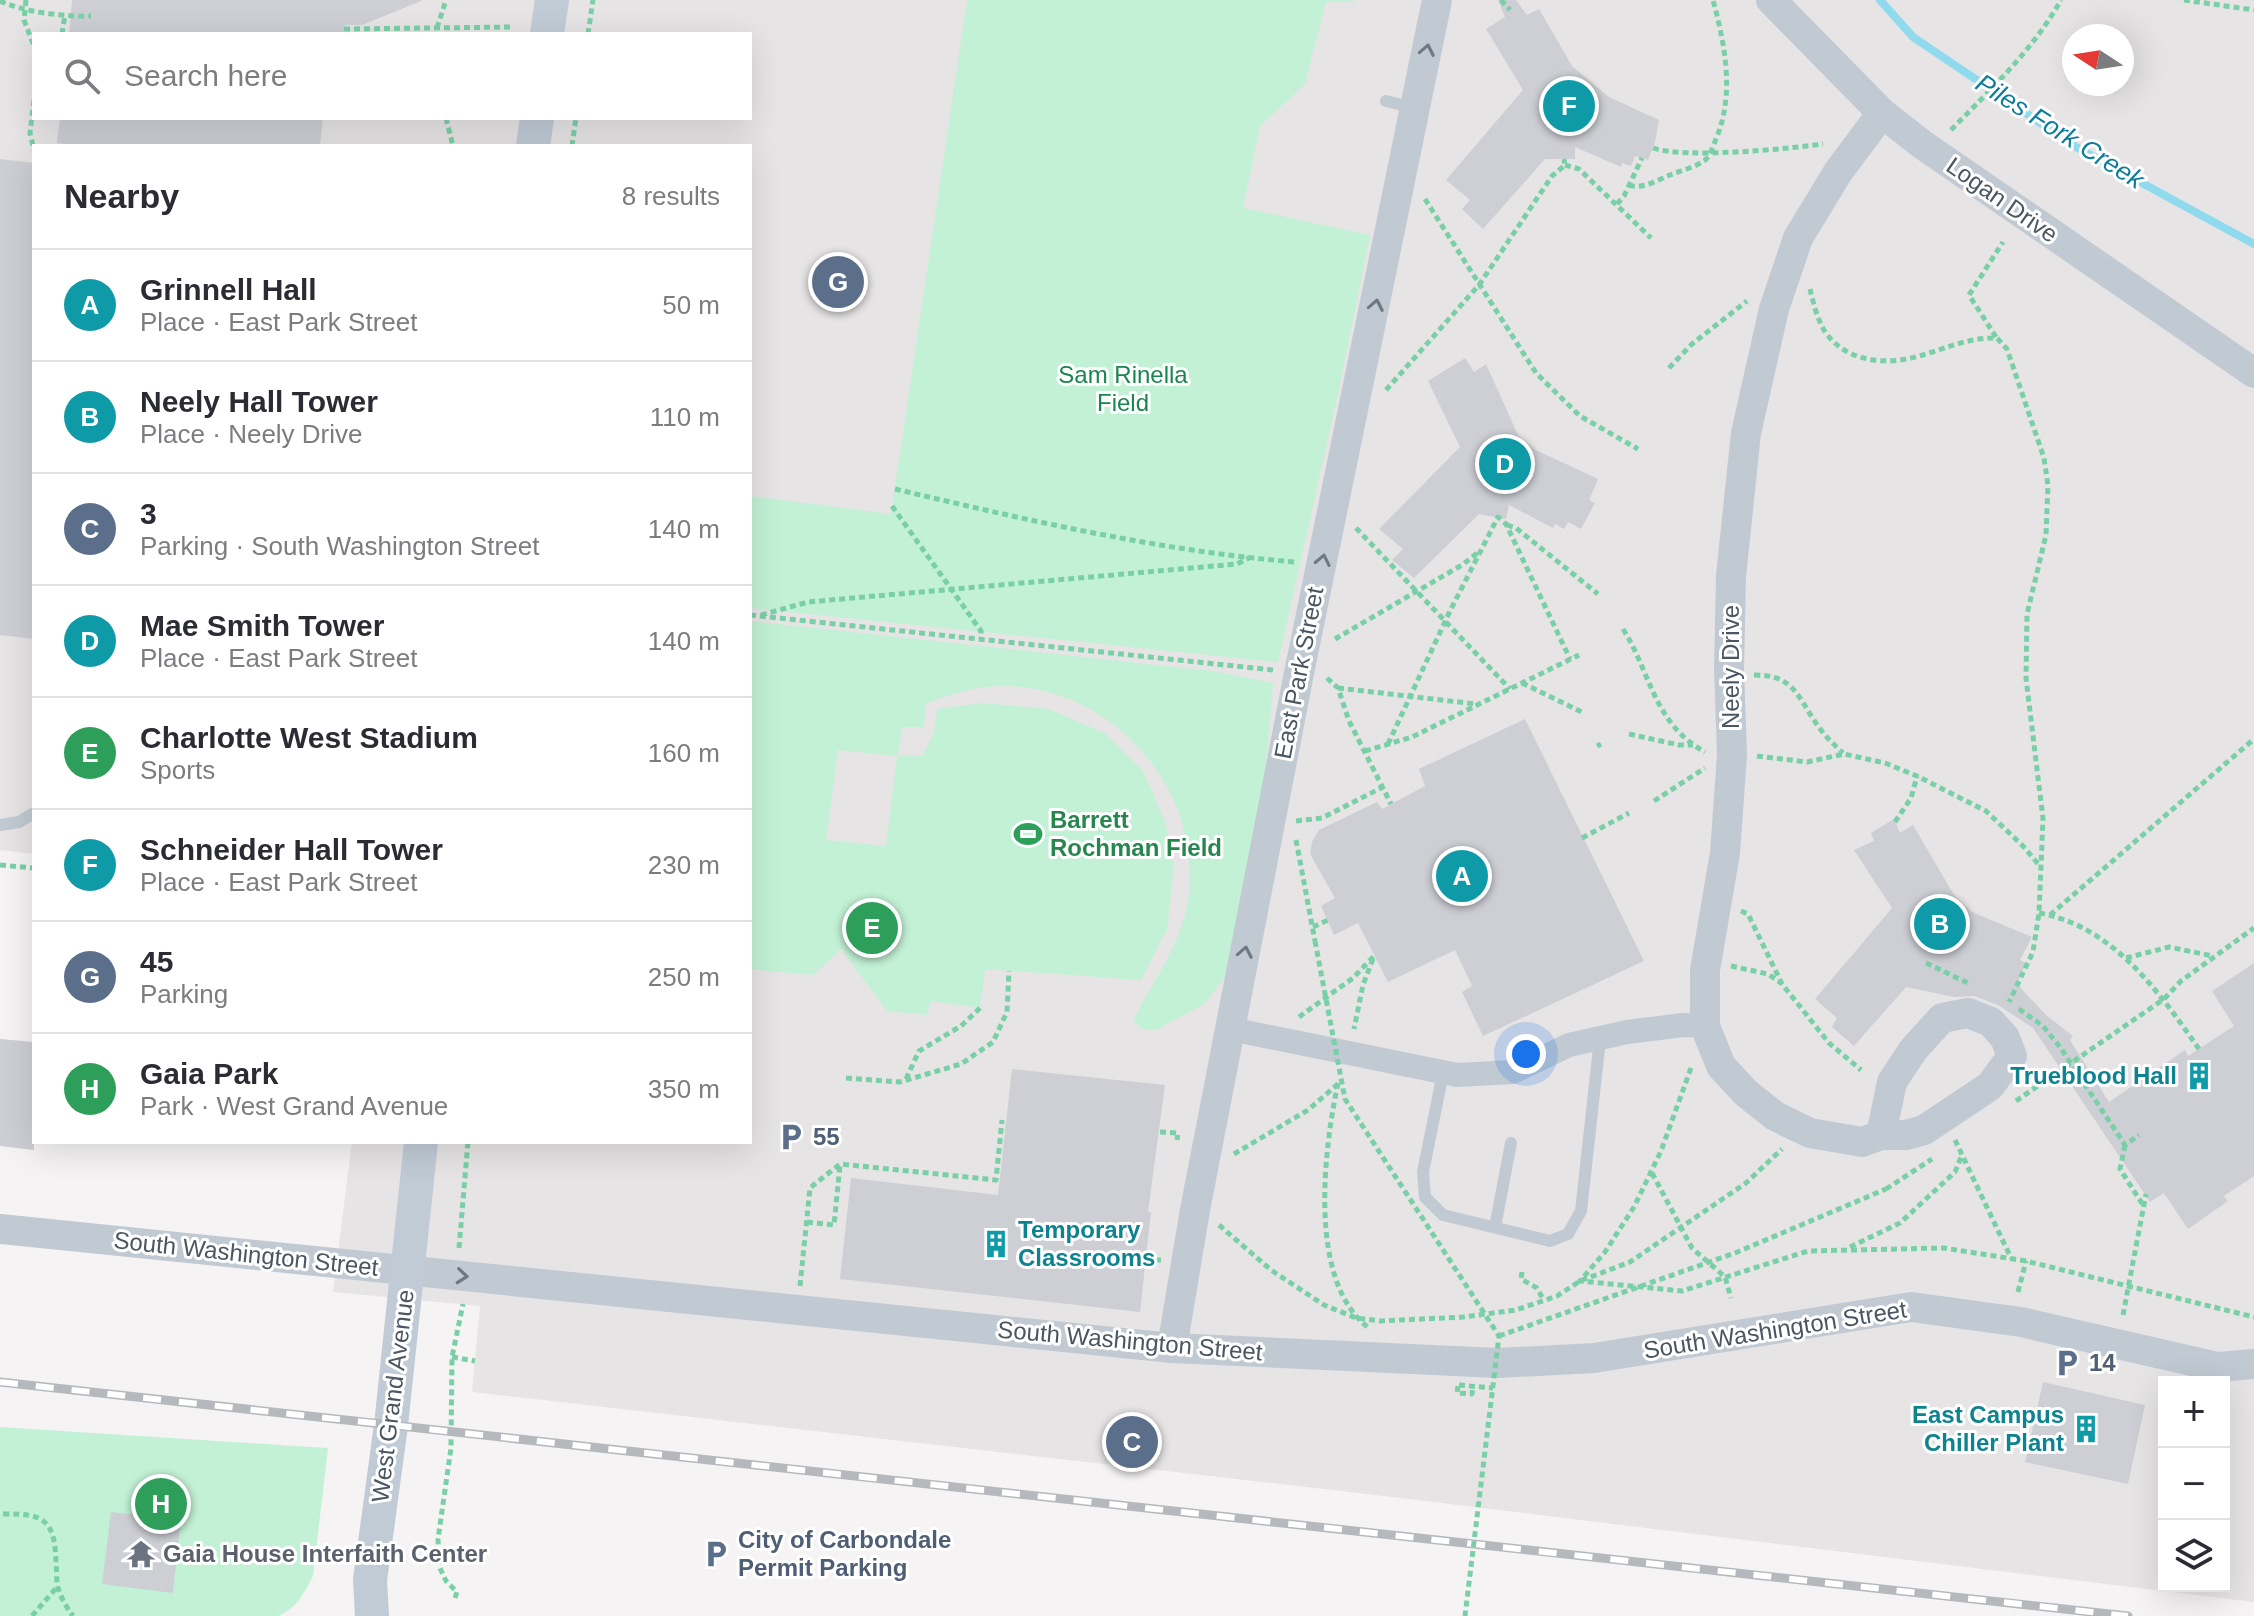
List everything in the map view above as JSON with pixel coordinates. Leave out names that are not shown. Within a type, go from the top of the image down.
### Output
[{"type":"main road","points":[[547,32],[552,0]]},
{"type":"main road","points":[[533,144],[537,120]]},
{"type":"main road","name":"West Grand Avenue","points":[[372,1616],[370,1580],[421,1144]]},
{"type":"street","name":"East Park Street","points":[[1172,1348],[1230,1029],[1437,0]]},
{"type":"street","name":"Logan Drive","points":[[1771,0],[1882,113],[1923,145],[2254,373]]},
{"type":"street","name":"Neely Drive","points":[[1881,1135],[1892,1082],[1913,1050],[1942,1018],[1968,1013],[1991,1022],[2005,1038],[2012,1056],[1990,1086],[1924,1130],[1906,1135],[1881,1135],[1862,1142],[1810,1133],[1775,1116],[1746,1093],[1721,1066],[1705,1026],[1705,970],[1725,853],[1732,755],[1729,669],[1731,576],[1746,433],[1774,309],[1798,238],[1838,172],[1882,113]]},
{"type":"street","points":[[1230,1029],[1457,1075],[1513,1072],[1569,1045],[1641,1030],[1705,1026]]},
{"type":"street","name":"South Washington Street","points":[[0,1229],[1172,1348],[1498,1363],[1594,1358],[1911,1307],[2021,1322],[2218,1367],[2254,1364]]},
{"type":"lane","points":[[1386,101],[1415,108]]},
{"type":"lane","points":[[0,825],[19,822],[32,814]]},
{"type":"lane","points":[[1443,1073],[1423,1172],[1425,1197],[1443,1215],[1550,1241],[1568,1234],[1581,1211],[1600,1039]]},
{"type":"lane","points":[[1495,1227],[1511,1143]]},
{"type":"path","points":[[26,0],[24,20],[32,41]]},
{"type":"path","points":[[437,28],[446,0]]},
{"type":"path","points":[[588,32],[593,0]]},
{"type":"path","points":[[1501,0],[1510,10]]},
{"type":"path","points":[[1629,185],[1644,186],[1705,160],[1710,151],[1724,110],[1727,82],[1722,35],[1713,0]]},
{"type":"path","points":[[1950,131],[2009,71],[2046,26],[2061,0]]},
{"type":"path","points":[[2184,0],[2254,10]]},
{"type":"path","points":[[0,1],[23,9],[91,16]]},
{"type":"path","points":[[62,32],[65,15]]},
{"type":"path","points":[[344,29],[395,32],[513,27]]},
{"type":"path","points":[[32,116],[33,144]]},
{"type":"path","points":[[446,120],[452,144]]},
{"type":"path","points":[[572,144],[576,120]]},
{"type":"path","points":[[1653,148],[1664,151],[1710,151],[1827,143]]},
{"type":"path","points":[[1617,204],[1642,158]]},
{"type":"path","points":[[1378,400],[1479,285],[1552,176],[1565,162],[1579,169],[1651,238]]},
{"type":"path","points":[[1424,194],[1426,204],[1536,373],[1580,416],[1638,449]]},
{"type":"path","points":[[2003,242],[1969,295],[2007,349],[2044,458],[2048,485],[2046,535],[2027,614],[2026,666],[2043,819],[2039,913],[2033,952],[2009,1003]]},
{"type":"path","points":[[1805,276],[1824,330],[1842,348],[1866,360],[1888,362],[1915,358],[1979,337],[1997,338]]},
{"type":"path","points":[[1669,368],[1692,344],[1751,299]]},
{"type":"path","points":[[895,489],[1111,535],[1249,558],[1322,564]]},
{"type":"path","points":[[892,506],[981,631],[981,639]]},
{"type":"path","points":[[1388,744],[1498,517],[1598,594]]},
{"type":"path","points":[[1352,524],[1510,689]]},
{"type":"path","points":[[1506,524],[1570,659]]},
{"type":"path","points":[[1328,642],[1462,565],[1483,548]]},
{"type":"path","points":[[760,616],[808,602],[1237,564],[1249,558]]},
{"type":"path","points":[[752,615],[1274,670]]},
{"type":"path","points":[[1623,629],[1658,703],[1693,745],[1714,755]]},
{"type":"path","points":[[1365,751],[1412,737],[1579,655]]},
{"type":"path","points":[[1322,675],[1338,688],[1349,721],[1391,804]]},
{"type":"path","points":[[1752,675],[1779,678],[1790,685],[1826,736],[1844,754]]},
{"type":"path","points":[[1522,683],[1584,713]]},
{"type":"path","points":[[1338,688],[1479,704]]},
{"type":"path","points":[[1629,734],[1693,745]]},
{"type":"path","points":[[2050,915],[2254,739]]},
{"type":"path","points":[[1752,755],[1807,762],[1844,754],[1885,763],[1986,811],[2040,866]]},
{"type":"path","points":[[1654,801],[1711,765]]},
{"type":"path","points":[[1895,822],[1911,798],[1917,776]]},
{"type":"path","points":[[1383,787],[1322,818],[1293,821],[1345,1099],[1499,1336],[1465,1616]]},
{"type":"path","points":[[1582,838],[1629,813]]},
{"type":"path","points":[[0,865],[32,868]]},
{"type":"path","points":[[1735,909],[1748,914],[1782,984],[1829,1043],[1861,1070]]},
{"type":"path","points":[[2039,913],[2087,932],[2126,958],[2164,999],[2199,1049]]},
{"type":"path","points":[[1313,927],[1328,920]]},
{"type":"path","points":[[2007,1107],[2164,999],[2181,981],[2254,928]]},
{"type":"path","points":[[2126,958],[2169,947],[2214,956]]},
{"type":"path","points":[[1262,1036],[1303,1015],[1353,978],[1374,956],[1363,985],[1353,1032]]},
{"type":"path","points":[[1926,963],[1976,987]]},
{"type":"path","points":[[1725,965],[1754,969],[1782,984]]},
{"type":"path","points":[[846,1078],[906,1080],[961,1064],[993,1042],[1007,1012],[1009,971]]},
{"type":"path","points":[[1999,998],[2043,1026],[2125,1145]]},
{"type":"path","points":[[906,1080],[919,1051],[961,1026],[980,1008]]},
{"type":"path","points":[[1580,1281],[1605,1252],[1634,1207],[1652,1172],[1693,1064]]},
{"type":"path","points":[[1338,1083],[1326,1160],[1326,1216],[1336,1279],[1356,1318]]},
{"type":"path","points":[[797,1310],[810,1188],[840,1164],[996,1180],[1002,1120]]},
{"type":"path","points":[[2139,1135],[2125,1145],[2120,1169],[2144,1206]]},
{"type":"path","points":[[1945,1150],[1957,1142],[2012,1258]]},
{"type":"path","points":[[460,1257],[458,1246],[468,1144]]},
{"type":"path","points":[[1356,1318],[1381,1321],[1463,1317],[1516,1310],[1557,1296],[1580,1281],[1630,1262],[1746,1183],[1783,1148]]},
{"type":"path","points":[[1845,1249],[1900,1223],[1955,1172],[1962,1155]]},
{"type":"path","points":[[1499,1336],[1735,1253],[1886,1189],[1933,1158]]},
{"type":"path","points":[[807,1222],[834,1225],[840,1164]]},
{"type":"path","points":[[1652,1172],[1692,1248],[1725,1277],[1731,1298]]},
{"type":"path","points":[[2123,1315],[2146,1194]]},
{"type":"path","points":[[1196,1203],[1271,1270],[1324,1305],[1356,1318],[1411,1359]]},
{"type":"path","points":[[1580,1281],[1682,1291],[1808,1251],[1944,1248],[2026,1261],[2254,1317]]},
{"type":"path","points":[[1146,1261],[1164,1259]]},
{"type":"path","points":[[2018,1292],[2026,1261]]},
{"type":"path","points":[[1522,1272],[1521,1279],[1537,1288],[1544,1301]]},
{"type":"path","points":[[455,1598],[457,1592],[443,1575],[437,1553],[451,1448],[452,1357],[462,1310]]},
{"type":"path","points":[[452,1357],[475,1361]]},
{"type":"path","points":[[1459,1385],[1493,1388]]},
{"type":"path","points":[[3,1514],[36,1516],[51,1528],[56,1553],[57,1587],[73,1616]]},
{"type":"path","points":[[32,1616],[57,1587]]},
{"type":"shaded area","points":[[0,0],[2254,0],[2254,1602],[2172,1592],[2230,1592],[2230,1376],[2158,1376],[2158,1590],[1359,1493],[472,1392],[480,1306],[333,1292],[352,1144],[752,1144],[752,144],[32,144],[32,854],[0,850]]},
{"type":"green space","name":"Sam Rinella Field","points":[[967,0],[1354,0],[1326,2],[1305,84],[1260,126],[1243,208],[1370,235],[1278,662],[752,608],[752,496],[891,514]]},
{"type":"green space","points":[[752,621],[1212,671],[1273,683],[1265,775],[1227,974],[1204,1004],[1156,1030],[1144,1030],[1133,1021],[1175,944],[1189,893],[1188,852],[1179,814],[1162,778],[1138,747],[1109,721],[1075,702],[1038,690],[997,686],[952,694],[926,703],[924,727],[902,727],[898,755],[922,756],[934,733],[937,709],[982,703],[1049,709],[1106,734],[1143,771],[1165,821],[1174,866],[1167,929],[1141,980],[985,969],[980,1008],[931,1001],[927,1015],[887,1011],[841,949],[813,975],[752,969]],"holes":[[[838,750],[897,756],[886,846],[826,840]]]},
{"type":"green space","points":[[0,1427],[328,1448],[313,1576],[295,1604],[278,1616],[0,1616]]},
{"type":"building","points":[[72,0],[421,0],[362,25],[345,25],[343,32],[69,32]]},
{"type":"building","points":[[1498,0],[1516,0],[1527,15],[1539,9],[1572,66],[1609,97],[1659,120],[1648,160],[1635,156],[1631,166],[1622,163],[1621,167],[1575,147],[1575,159],[1545,159],[1483,229],[1462,209],[1470,200],[1446,180],[1523,90],[1486,29],[1505,17]]},
{"type":"building","points":[[60,120],[323,120],[320,144],[57,143]]},
{"type":"building","points":[[0,159],[32,163],[32,639],[0,635]]},
{"type":"building","points":[[1465,358],[1474,372],[1486,364],[1518,435],[1536,450],[1598,479],[1589,500],[1595,503],[1581,529],[1568,522],[1564,529],[1555,524],[1553,528],[1509,505],[1506,519],[1479,514],[1414,578],[1392,560],[1403,549],[1379,529],[1460,447],[1428,381]]},
{"type":"building","points":[[1525,719],[1644,961],[1483,1036],[1462,992],[1472,986],[1455,950],[1388,982],[1358,923],[1334,935],[1321,906],[1335,898],[1310,854],[1319,830],[1377,802],[1382,809],[1425,786],[1419,769]]},
{"type":"building","points":[[1894,819],[1900,833],[1913,825],[1954,895],[1972,912],[2032,937],[2020,960],[2026,963],[2015,988],[2018,985],[2046,1015],[2073,1036],[2070,1040],[2109,1102],[2185,1050],[2188,1056],[2234,1026],[2212,991],[2254,963],[2254,1176],[2224,1196],[2228,1201],[2188,1229],[2164,1193],[2150,1202],[2033,1028],[1998,1005],[1974,996],[1954,997],[1906,987],[1854,1046],[1832,1027],[1837,1018],[1815,999],[1892,908],[1854,850],[1874,841],[1871,833]]},
{"type":"building","points":[[0,1039],[32,1042],[34,1150],[0,1146]]},
{"type":"building","name":"Temporary Classrooms","points":[[1012,1069],[1165,1085],[1148,1212],[1151,1212],[1140,1312],[840,1279],[851,1178],[998,1195]]},
{"type":"building","name":"East Campus Chiller Plant","points":[[2043,1382],[2145,1405],[2128,1484],[2025,1462]]},
{"type":"building","name":"Gaia House Interfaith Center","points":[[111,1512],[181,1520],[173,1593],[102,1584]]},
{"type":"waterway","name":"Piles Fork Creek","points":[[1880,0],[1913,37],[2076,147],[2254,244]]},
{"type":"railway","points":[[0,1382],[2128,1616]]},
{"type":"place","name":"Schneider Hall Tower","points":[[1569,106]]},
{"type":"place","name":"45","points":[[838,282]]},
{"type":"place","name":"Mae Smith Tower","points":[[1505,464]]},
{"type":"place","name":"Barrett Rochman Field","points":[[1028,834]]},
{"type":"place","name":"Grinnell Hall","points":[[1462,876]]},
{"type":"place","name":"Neely Hall Tower","points":[[1940,924]]},
{"type":"place","name":"Charlotte West Stadium","points":[[872,928]]},
{"type":"place","name":"Trueblood Hall","points":[[2199,1076]]},
{"type":"place","name":"55","points":[[791,1137]]},
{"type":"place","name":"Temporary Classrooms","points":[[996,1244]]},
{"type":"place","name":"14","points":[[2067,1363]]},
{"type":"place","name":"East Campus Chiller Plant","points":[[2086,1429]]},
{"type":"place","name":"3","points":[[1132,1442]]},
{"type":"place","name":"Gaia Park","points":[[161,1504]]},
{"type":"place","name":"Gaia House Interfaith Center","points":[[141,1554]]},
{"type":"place","name":"City of Carbondale Permit Parking","points":[[716,1554]]}]
